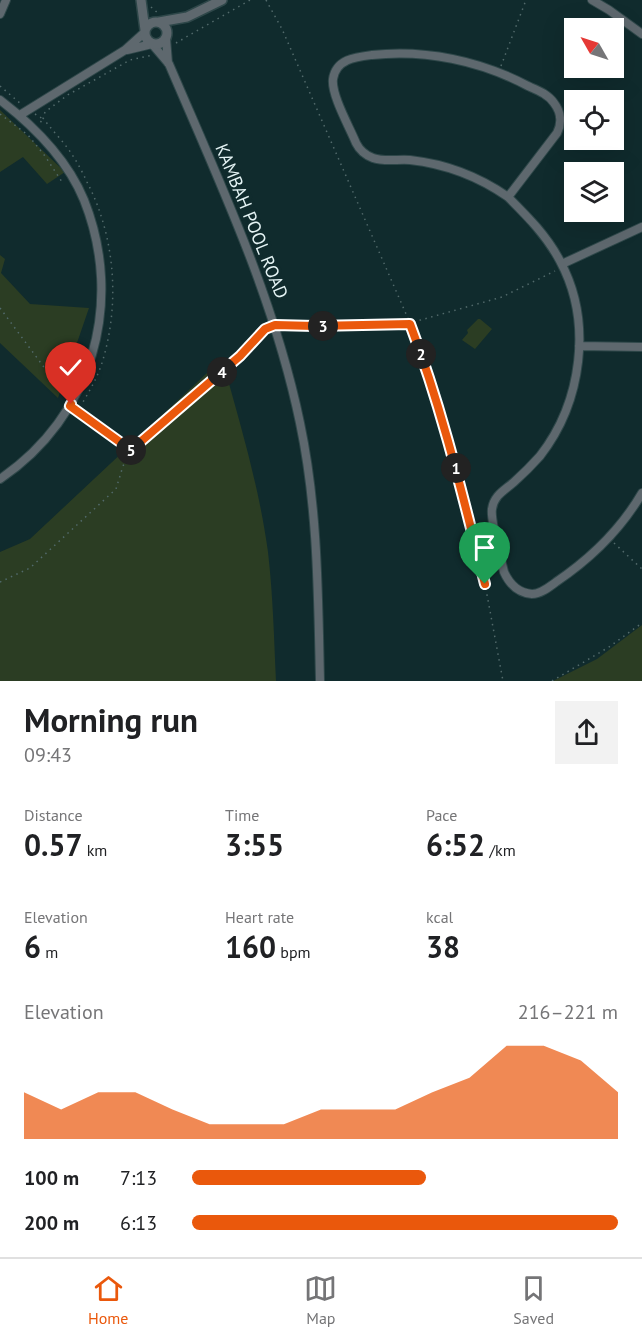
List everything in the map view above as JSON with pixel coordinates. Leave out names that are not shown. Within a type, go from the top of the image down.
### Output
[{"type":"street","points":[[0,14],[6,0]]},
{"type":"street","points":[[20,115],[125,50],[145,31],[149,24],[187,17],[222,0]]},
{"type":"street","points":[[592,0],[642,34]]},
{"type":"street","points":[[142,2],[166,28],[167,37]]},
{"type":"street","points":[[142,2],[146,38],[152,44]]},
{"type":"street","points":[[125,50],[160,44],[187,17]]},
{"type":"street","name":"KAMBAH POOL ROAD","points":[[167,37],[169,64]]},
{"type":"street","name":"KAMBAH POOL ROAD","points":[[152,44],[169,64],[232,211],[264,292],[288,368],[312,496],[318,560],[320,681]]},
{"type":"street","points":[[508,197],[558,133],[561,121],[559,112],[555,103],[548,96],[498,73],[460,61],[430,55],[375,54],[356,57],[339,66],[333,79],[334,89],[360,150],[376,160],[406,159],[447,166],[476,178],[508,197],[532,220],[545,237],[562,264],[573,294],[578,315],[579,346],[577,372],[570,398],[558,428],[540,455],[499,494],[494,501],[491,514],[504,572],[508,579],[516,588],[524,592],[532,594],[542,591],[572,571],[608,538],[642,493]]},
{"type":"street","points":[[0,100],[20,115],[55,152],[84,199],[97,243],[102,303],[100,322],[90,362],[70,406],[37,449],[0,479]]},
{"type":"street","points":[[562,264],[642,227]]},
{"type":"street","points":[[579,346],[642,347]]},
{"type":"path","points":[[175,44],[250,0]]},
{"type":"path","points":[[266,0],[282,29],[419,347],[455,463],[485,584],[503,681]]},
{"type":"path","points":[[498,73],[526,0]]},
{"type":"path","points":[[0,114],[28,135],[62,182]]},
{"type":"path","points":[[0,582],[30,568],[116,489],[131,450],[240,356],[265,329],[275,325],[410,324],[502,297],[556,271],[562,264]]},
{"type":"path","points":[[0,308],[52,378],[60,387],[75,396]]},
{"type":"path","points":[[70,406],[131,450]]},
{"type":"path","points":[[608,538],[642,569]]},
{"type":"path","points":[[552,681],[642,623]]},
{"type":"green space","points":[[0,110],[65,172],[47,184],[23,157],[0,172]]},
{"type":"green space","points":[[0,255],[5,259],[1,273],[30,304],[89,308],[58,398],[0,343]]},
{"type":"green space","points":[[478,319],[492,329],[475,349],[462,340],[468,333],[467,330]]},
{"type":"green space","points":[[222,359],[260,503],[271,584],[276,681],[0,681],[0,552],[30,539]]},
{"type":"green space","points":[[642,625],[642,681],[553,681],[597,659]]},
{"type":"route","points":[[71,404],[70,406],[131,450],[240,356],[265,329],[275,325],[410,324],[455,463],[485,584]]}]
